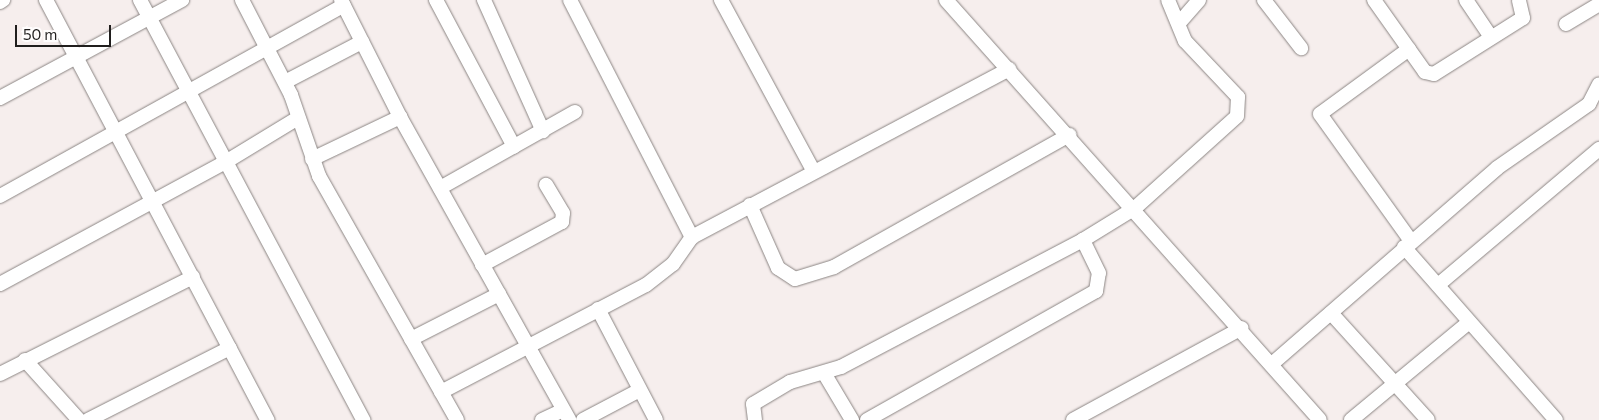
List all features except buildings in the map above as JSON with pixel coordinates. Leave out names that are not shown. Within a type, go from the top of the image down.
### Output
[{"type":"street","points":[[46,0],[230,348],[261,418]]},
{"type":"street","points":[[140,0],[224,164],[363,420]]},
{"type":"street","points":[[0,98],[182,0]]},
{"type":"street","points":[[242,0],[269,48],[285,82],[312,159],[457,420]]},
{"type":"street","points":[[436,0],[514,147]]},
{"type":"street","points":[[484,0],[543,131]]},
{"type":"street","points":[[570,0],[692,237]]},
{"type":"street","points":[[721,0],[813,170]]},
{"type":"street","points":[[755,420],[753,404],[802,376],[824,373],[1083,240],[1134,208],[1240,110],[1238,97],[1183,38],[1180,22],[1168,0]]},
{"type":"street","points":[[1180,22],[1199,0]]},
{"type":"street","points":[[1264,0],[1301,48]]},
{"type":"street","points":[[1374,0],[1425,72],[1434,74],[1523,18],[1519,0]]},
{"type":"street","points":[[1466,0],[1491,37]]},
{"type":"street","points":[[0,196],[269,48],[343,2],[400,117],[566,415],[542,420]]},
{"type":"street","points":[[951,2],[1273,363],[1317,419]]},
{"type":"street","points":[[1566,24],[1599,4]]},
{"type":"street","points":[[285,82],[362,42]]},
{"type":"street","points":[[1409,49],[1320,114],[1438,285],[1556,420]]},
{"type":"street","points":[[441,392],[658,277],[692,237],[813,170],[1009,69]]},
{"type":"street","points":[[1273,363],[1497,168],[1589,104],[1599,84]]},
{"type":"street","points":[[440,188],[575,112]]},
{"type":"street","points":[[312,159],[400,117]]},
{"type":"street","points":[[0,284],[153,200],[224,164],[298,118]]},
{"type":"street","points":[[750,205],[778,268],[795,279],[834,267],[1069,135]]},
{"type":"street","points":[[1438,285],[1599,149]]},
{"type":"street","points":[[482,265],[562,222],[563,213],[546,185]]},
{"type":"street","points":[[867,420],[1096,291],[1098,273],[1083,240]]},
{"type":"street","points":[[0,374],[193,277]]},
{"type":"street","points":[[411,339],[499,294]]},
{"type":"street","points":[[598,309],[656,420]]},
{"type":"street","points":[[1331,313],[1428,420]]},
{"type":"street","points":[[1351,420],[1469,322]]},
{"type":"street","points":[[1078,419],[1242,328]]},
{"type":"street","points":[[88,420],[230,348]]},
{"type":"street","points":[[25,360],[79,420]]},
{"type":"street","points":[[824,373],[852,420]]},
{"type":"street","points":[[583,420],[640,390]]}]
